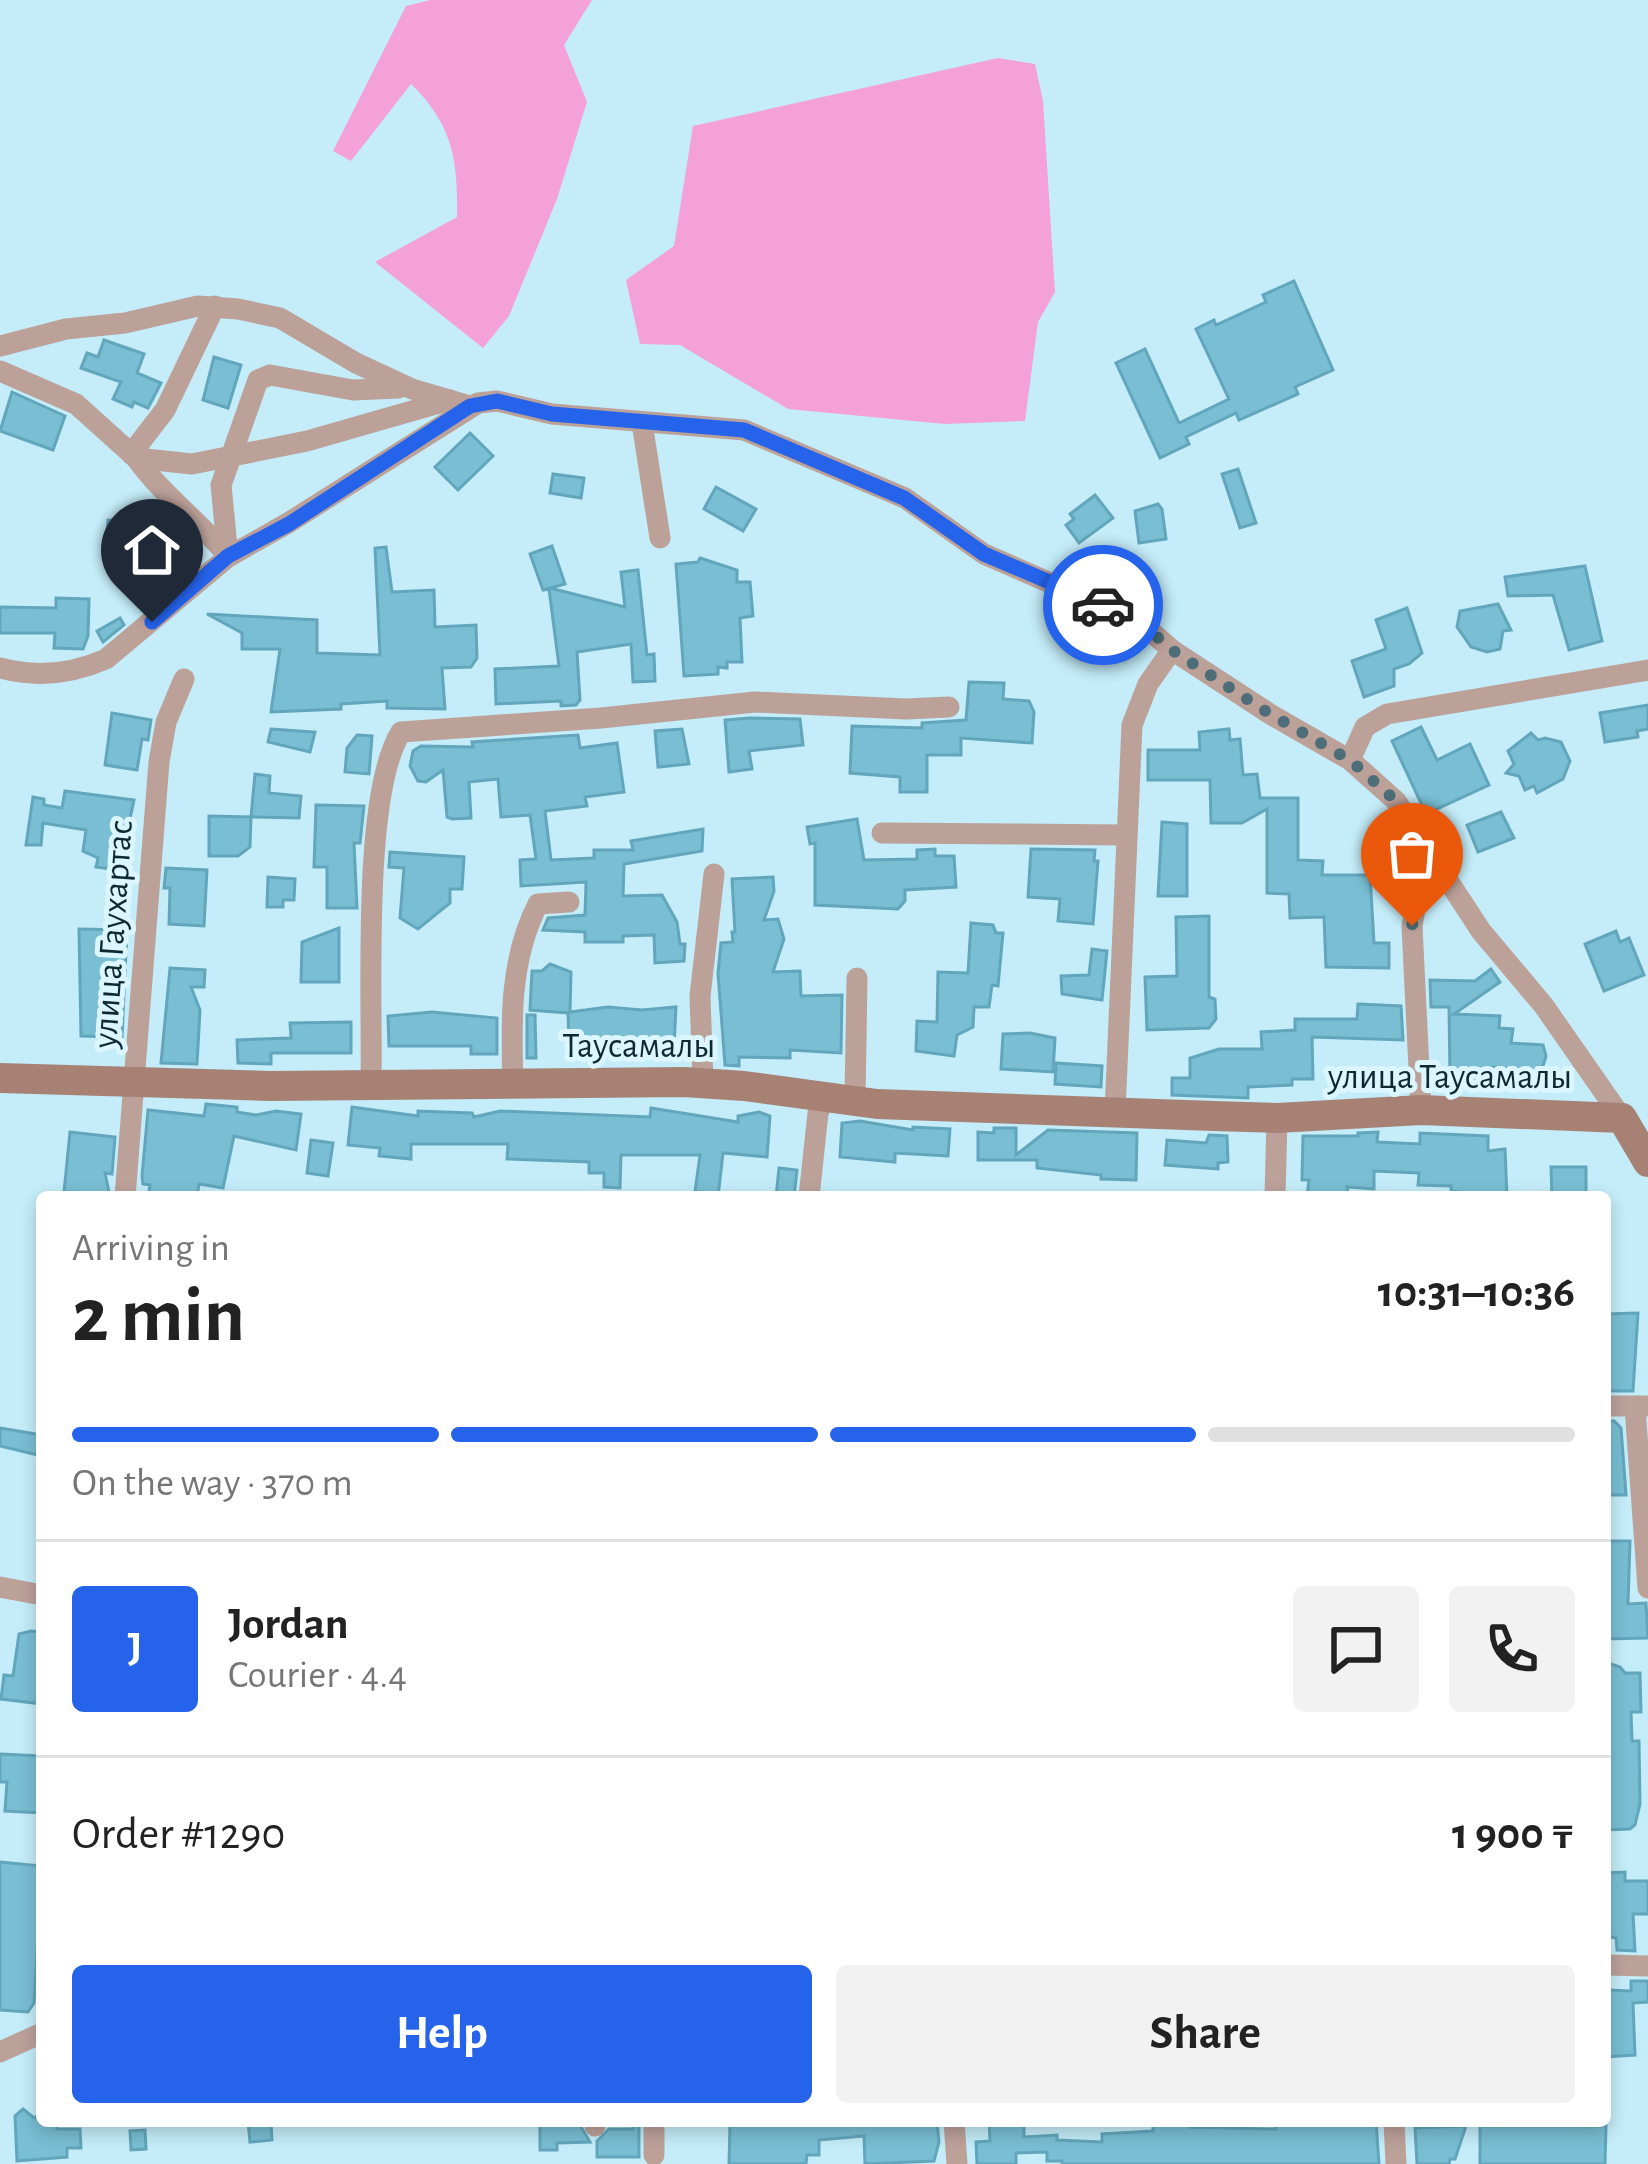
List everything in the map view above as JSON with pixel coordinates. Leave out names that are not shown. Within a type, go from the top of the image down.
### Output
[{"type":"street","points":[[133,456],[165,410],[215,307]]},
{"type":"street","points":[[0,346],[66,329],[215,307],[280,318],[356,363],[412,389],[460,403]]},
{"type":"street","points":[[31,338],[26,364],[33,383]]},
{"type":"street","points":[[0,371],[76,404],[228,556]]},
{"type":"street","points":[[228,556],[221,485],[258,380],[270,375],[353,390],[412,389]]},
{"type":"street","points":[[133,456],[192,464],[230,459],[460,403],[497,401],[552,414],[728,426],[904,498],[984,554],[1140,622],[1172,650],[1309,740],[1350,760],[1396,801],[1480,931],[1634,1127],[1648,1162]]},
{"type":"street","points":[[0,668],[50,674],[83,669],[106,659],[228,556],[289,524],[433,430],[460,403]]},
{"type":"street","points":[[642,423],[660,538]]},
{"type":"street","points":[[1115,1112],[1132,724],[1148,684],[1172,650]]},
{"type":"street","points":[[1350,760],[1365,727],[1387,714],[1648,670]]},
{"type":"street","name":"улица Гаухартас","points":[[126,1191],[159,762],[166,722],[184,680]]},
{"type":"street","points":[[371,1085],[373,880],[389,751],[400,733],[755,702],[949,707]]},
{"type":"street","points":[[882,833],[1126,836]]},
{"type":"street","points":[[1421,1110],[1412,926],[1417,897],[1438,867]]},
{"type":"street","points":[[703,1083],[700,996],[714,874]]},
{"type":"street","points":[[513,1085],[513,1012],[526,927],[538,904],[569,902]]},
{"type":"street","points":[[810,1191],[818,1113],[840,1099],[857,978]]},
{"type":"street","name":"Таусамалы","points":[[0,1078],[371,1085],[703,1083],[840,1099],[1276,1118]]},
{"type":"street","name":"улица Таусамалы","points":[[1276,1118],[1421,1110],[1634,1127]]},
{"type":"street","points":[[1275,1191],[1276,1118]]},
{"type":"street","points":[[1641,1406],[1648,1588]]},
{"type":"street","points":[[0,1587],[36,1594]]},
{"type":"street","points":[[1611,1965],[1648,1966]]},
{"type":"street","points":[[0,2052],[36,2036]]},
{"type":"street","points":[[654,2127],[654,2155]]},
{"type":"street","points":[[954,2127],[957,2164]]},
{"type":"street","points":[[1394,2127],[1396,2164]]},
{"type":"shaded area","points":[[430,0],[592,0],[564,45],[587,102],[557,199],[509,316],[483,348],[375,262],[457,217],[450,144],[425,99],[411,84],[351,161],[333,151],[406,6]]},
{"type":"shaded area","points":[[998,58],[1035,64],[1043,101],[1055,292],[1038,322],[1025,421],[945,424],[788,409],[680,345],[640,344],[626,280],[674,246],[693,126]]},
{"type":"building","points":[[1294,281],[1333,370],[1295,387],[1298,394],[1239,420],[1236,413],[1186,437],[1189,444],[1160,458],[1116,363],[1145,349],[1179,423],[1229,399],[1196,329],[1266,302],[1263,295]]},
{"type":"building","points":[[104,340],[144,354],[137,373],[161,383],[148,408],[113,399],[121,382],[81,368],[87,353],[98,357]]},
{"type":"building","points":[[214,357],[241,365],[228,408],[203,400]]},
{"type":"building","points":[[12,392],[65,416],[53,450],[0,431]]},
{"type":"building","points":[[470,433],[493,456],[458,490],[435,467]]},
{"type":"building","points":[[1238,469],[1256,523],[1240,528],[1222,474]]},
{"type":"building","points":[[553,474],[584,478],[581,498],[550,493]]},
{"type":"building","points":[[716,487],[756,509],[743,531],[704,509]]},
{"type":"building","points":[[1095,495],[1113,518],[1079,543],[1066,525],[1074,519],[1070,514]]},
{"type":"building","points":[[1158,504],[1166,539],[1139,543],[1135,511]]},
{"type":"building","points":[[108,520],[173,521],[172,554],[119,550],[120,536],[107,534]]},
{"type":"building","points":[[552,546],[565,584],[550,588],[625,607],[621,572],[638,570],[647,655],[654,654],[655,681],[633,682],[631,644],[577,652],[580,700],[576,705],[561,706],[561,701],[496,704],[495,669],[559,666],[549,589],[543,590],[530,554]]},
{"type":"building","points":[[386,547],[392,592],[434,590],[435,627],[476,625],[477,658],[471,667],[442,668],[445,709],[387,708],[387,701],[341,704],[341,709],[271,712],[280,649],[242,649],[242,633],[207,614],[317,620],[317,653],[380,655],[375,548]]},
{"type":"building","points":[[700,558],[737,570],[737,582],[750,582],[753,616],[740,618],[742,662],[727,662],[727,668],[718,667],[718,674],[684,676],[676,564]]},
{"type":"building","points":[[1585,566],[1602,641],[1569,650],[1553,595],[1508,596],[1505,577]]},
{"type":"building","points":[[56,598],[89,599],[83,649],[54,648],[55,633],[0,633],[0,607],[56,608]]},
{"type":"building","points":[[1498,604],[1511,630],[1503,631],[1500,649],[1487,652],[1471,647],[1457,627],[1460,611]]},
{"type":"building","points":[[1407,608],[1422,653],[1394,669],[1394,686],[1364,697],[1352,661],[1386,649],[1376,620]]},
{"type":"building","points":[[120,618],[124,625],[103,642],[97,631]]},
{"type":"building","points":[[969,682],[1004,683],[1003,699],[1029,701],[1034,712],[1032,743],[961,738],[961,755],[927,755],[927,792],[900,792],[900,777],[850,773],[852,726],[922,728],[922,723],[966,720]]},
{"type":"building","points":[[1648,705],[1648,729],[1637,731],[1638,737],[1605,742],[1600,713]]},
{"type":"building","points":[[112,713],[151,720],[137,770],[105,765]]},
{"type":"building","points":[[800,719],[803,745],[749,751],[752,769],[729,772],[725,720]]},
{"type":"building","points":[[1421,727],[1437,760],[1470,744],[1489,785],[1426,814],[1392,741]]},
{"type":"building","points":[[271,729],[315,732],[310,752],[268,742]]},
{"type":"building","points":[[682,729],[689,764],[658,767],[655,731]]},
{"type":"building","points":[[1229,729],[1230,740],[1240,739],[1243,775],[1257,774],[1260,798],[1298,798],[1298,860],[1323,861],[1322,875],[1370,875],[1374,943],[1389,943],[1389,968],[1326,967],[1324,917],[1290,918],[1289,894],[1267,893],[1267,809],[1242,823],[1211,823],[1210,780],[1148,780],[1148,750],[1200,750],[1199,732]]},
{"type":"building","points":[[1531,733],[1538,740],[1561,742],[1570,761],[1563,779],[1537,793],[1534,786],[1525,790],[1519,776],[1506,773],[1514,764],[1508,751]]},
{"type":"building","points":[[357,735],[372,736],[369,774],[345,772],[347,748]]},
{"type":"building","points":[[578,735],[580,748],[617,743],[624,792],[585,797],[587,806],[545,811],[551,860],[594,858],[594,850],[633,850],[631,841],[703,829],[702,851],[624,864],[623,896],[662,895],[677,922],[680,944],[685,944],[684,961],[655,963],[654,935],[623,936],[623,942],[585,942],[585,932],[543,930],[548,918],[585,915],[586,882],[521,886],[520,860],[536,859],[530,815],[501,817],[498,779],[469,782],[471,818],[452,819],[447,817],[443,770],[426,782],[418,781],[410,766],[413,751],[421,746],[473,747],[472,742]]},
{"type":"building","points":[[255,774],[270,776],[269,793],[301,796],[299,818],[251,817]]},
{"type":"building","points":[[65,791],[134,800],[119,870],[96,867],[98,858],[83,851],[86,830],[43,823],[41,845],[26,845],[33,797],[62,808]]},
{"type":"building","points":[[316,805],[364,806],[360,843],[354,843],[357,908],[327,908],[327,867],[314,867]]},
{"type":"building","points":[[1501,812],[1514,838],[1478,852],[1467,825]]},
{"type":"building","points":[[209,816],[251,817],[250,847],[238,856],[209,856]]},
{"type":"building","points":[[857,819],[864,860],[917,859],[917,850],[935,849],[935,856],[954,856],[956,887],[905,890],[905,901],[898,909],[815,905],[815,843],[810,844],[807,827]]},
{"type":"building","points":[[1162,822],[1187,824],[1187,896],[1158,896]]},
{"type":"building","points":[[1031,849],[1095,850],[1093,924],[1058,921],[1060,899],[1028,897]]},
{"type":"building","points":[[390,852],[464,857],[462,889],[450,889],[450,903],[418,929],[400,918],[404,868],[389,867]]},
{"type":"building","points":[[166,868],[207,870],[204,926],[169,924]]},
{"type":"building","points":[[268,877],[295,879],[294,900],[283,900],[283,907],[267,907]]},
{"type":"building","points":[[773,877],[774,891],[764,920],[778,919],[784,939],[773,972],[800,971],[801,996],[842,995],[841,1053],[790,1050],[790,1058],[739,1057],[739,1066],[725,1065],[718,973],[721,943],[733,942],[735,932],[732,879]]},
{"type":"building","points":[[1209,916],[1209,997],[1215,999],[1216,1019],[1209,1028],[1147,1030],[1145,977],[1177,976],[1176,917]]},
{"type":"building","points":[[971,923],[993,925],[996,933],[1003,933],[998,986],[992,985],[989,1007],[974,1007],[973,1027],[957,1035],[954,1056],[916,1051],[917,1021],[937,1022],[938,972],[968,973]]},
{"type":"building","points":[[339,928],[339,982],[301,982],[302,942]]},
{"type":"building","points":[[79,929],[127,930],[122,1037],[81,1036]]},
{"type":"building","points":[[1616,931],[1620,942],[1629,938],[1644,975],[1604,991],[1585,944]]},
{"type":"building","points":[[1092,949],[1107,951],[1102,1000],[1062,994],[1061,976],[1089,975]]},
{"type":"building","points":[[550,964],[571,972],[570,1012],[676,1007],[674,1046],[621,1043],[621,1054],[585,1055],[585,1043],[569,1043],[568,1013],[530,1010],[532,971],[542,971]]},
{"type":"building","points":[[170,968],[205,970],[204,987],[191,987],[200,1010],[197,1064],[161,1063]]},
{"type":"building","points":[[1491,969],[1500,982],[1454,1014],[1500,1016],[1499,1028],[1513,1029],[1511,1043],[1543,1045],[1543,1066],[1537,1070],[1490,1067],[1479,1078],[1450,1077],[1449,1007],[1431,1007],[1430,980],[1475,981]]},
{"type":"building","points":[[1358,1004],[1401,1006],[1403,1040],[1312,1037],[1313,1079],[1248,1087],[1248,1098],[1172,1095],[1172,1078],[1190,1078],[1190,1058],[1219,1049],[1262,1049],[1261,1032],[1295,1030],[1295,1019],[1357,1019]]},
{"type":"building","points":[[432,1012],[497,1018],[497,1054],[471,1054],[471,1046],[389,1046],[388,1016]]},
{"type":"building","points":[[527,1015],[535,1015],[536,1058],[527,1058]]},
{"type":"building","points":[[351,1022],[351,1053],[271,1053],[271,1064],[238,1063],[237,1040],[291,1038],[290,1023]]},
{"type":"building","points":[[1003,1034],[1055,1038],[1053,1072],[1001,1069]]},
{"type":"building","points":[[1056,1063],[1102,1066],[1101,1087],[1055,1084]]},
{"type":"building","points":[[206,1104],[237,1107],[237,1112],[256,1115],[301,1114],[296,1150],[234,1136],[223,1188],[199,1184],[198,1191],[149,1191],[142,1176],[148,1110],[204,1116]]},
{"type":"building","points":[[352,1107],[418,1116],[418,1111],[472,1113],[474,1117],[500,1111],[650,1117],[651,1108],[738,1122],[738,1116],[759,1112],[770,1116],[767,1157],[723,1153],[719,1191],[695,1191],[700,1155],[621,1155],[620,1188],[604,1187],[604,1173],[589,1173],[589,1162],[507,1159],[508,1144],[411,1144],[411,1159],[379,1156],[380,1148],[348,1145]]},
{"type":"building","points":[[860,1121],[913,1130],[950,1129],[948,1156],[895,1153],[895,1162],[840,1157],[842,1123]]},
{"type":"building","points":[[994,1128],[1016,1128],[1016,1155],[1048,1130],[1137,1133],[1136,1180],[1037,1168],[1037,1160],[978,1160],[978,1132],[994,1133]]},
{"type":"building","points":[[70,1132],[115,1137],[112,1174],[105,1173],[109,1191],[64,1191]]},
{"type":"building","points":[[1378,1132],[1377,1142],[1420,1144],[1420,1133],[1488,1136],[1488,1151],[1505,1149],[1507,1191],[1451,1191],[1451,1186],[1418,1185],[1419,1173],[1374,1171],[1374,1189],[1308,1191],[1309,1180],[1302,1180],[1303,1136]]},
{"type":"building","points":[[1209,1135],[1227,1136],[1228,1162],[1218,1163],[1218,1169],[1165,1165],[1167,1140],[1206,1143]]},
{"type":"building","points":[[311,1140],[333,1143],[328,1176],[307,1173]]},
{"type":"building","points":[[1551,1167],[1586,1167],[1586,1191],[1552,1191]]},
{"type":"building","points":[[779,1168],[797,1170],[795,1191],[777,1191]]},
{"type":"building","points":[[1638,1313],[1633,1391],[1611,1391],[1611,1314]]},
{"type":"building","points":[[1611,1421],[1621,1428],[1626,1495],[1611,1495]]},
{"type":"building","points":[[0,1428],[36,1434],[36,1455],[0,1446]]},
{"type":"building","points":[[1611,1541],[1630,1541],[1628,1604],[1646,1603],[1648,1638],[1611,1639]]},
{"type":"building","points":[[36,1631],[36,1703],[1,1699],[4,1675],[13,1676],[19,1634]]},
{"type":"building","points":[[1611,1664],[1625,1673],[1640,1673],[1641,1712],[1631,1712],[1632,1741],[1639,1741],[1640,1804],[1630,1829],[1611,1830]]},
{"type":"building","points":[[0,1754],[36,1756],[36,1813],[5,1811],[7,1782],[0,1782]]},
{"type":"building","points":[[0,1862],[36,1865],[34,2003],[28,2012],[0,2010]]},
{"type":"building","points":[[1625,1872],[1625,1881],[1648,1881],[1648,1914],[1633,1914],[1635,1951],[1617,1950],[1616,1938],[1611,1937],[1611,1873]]},
{"type":"building","points":[[1631,1981],[1648,1981],[1648,2002],[1633,2003],[1635,2055],[1611,2057],[1611,1990],[1631,1991]]},
{"type":"building","points":[[23,2109],[36,2117],[36,2127],[80,2129],[81,2148],[67,2148],[67,2157],[17,2161],[15,2116]]},
{"type":"building","points":[[249,2127],[271,2127],[272,2140],[250,2142]]},
{"type":"building","points":[[540,2127],[581,2127],[590,2142],[557,2143],[557,2150],[540,2150]]},
{"type":"building","points":[[639,2127],[639,2157],[597,2157],[597,2141],[609,2129]]},
{"type":"building","points":[[730,2127],[938,2127],[934,2161],[865,2164],[864,2136],[819,2140],[819,2155],[807,2155],[806,2164],[729,2164]]},
{"type":"building","points":[[989,2127],[1024,2127],[1024,2137],[1057,2135],[1057,2140],[1102,2142],[1102,2134],[1153,2131],[1153,2127],[1376,2127],[1379,2164],[1062,2164],[1047,2161],[1047,2152],[1016,2153],[1016,2164],[977,2164],[976,2142],[990,2141]]},
{"type":"building","points":[[1466,2127],[1449,2164],[1417,2164],[1415,2128]]},
{"type":"building","points":[[1480,2127],[1606,2127],[1605,2164],[1480,2164]]},
{"type":"building","points":[[145,2130],[146,2149],[131,2150],[130,2131]]},
{"type":"way so far","points":[[1103,605],[1140,622],[1172,650],[1309,740],[1350,760],[1396,801],[1438,867],[1417,897],[1412,926]]},
{"type":"route","points":[[152,622],[228,556],[289,524],[470,406],[497,401],[552,414],[744,430],[904,498],[984,554],[1103,605]]}]
